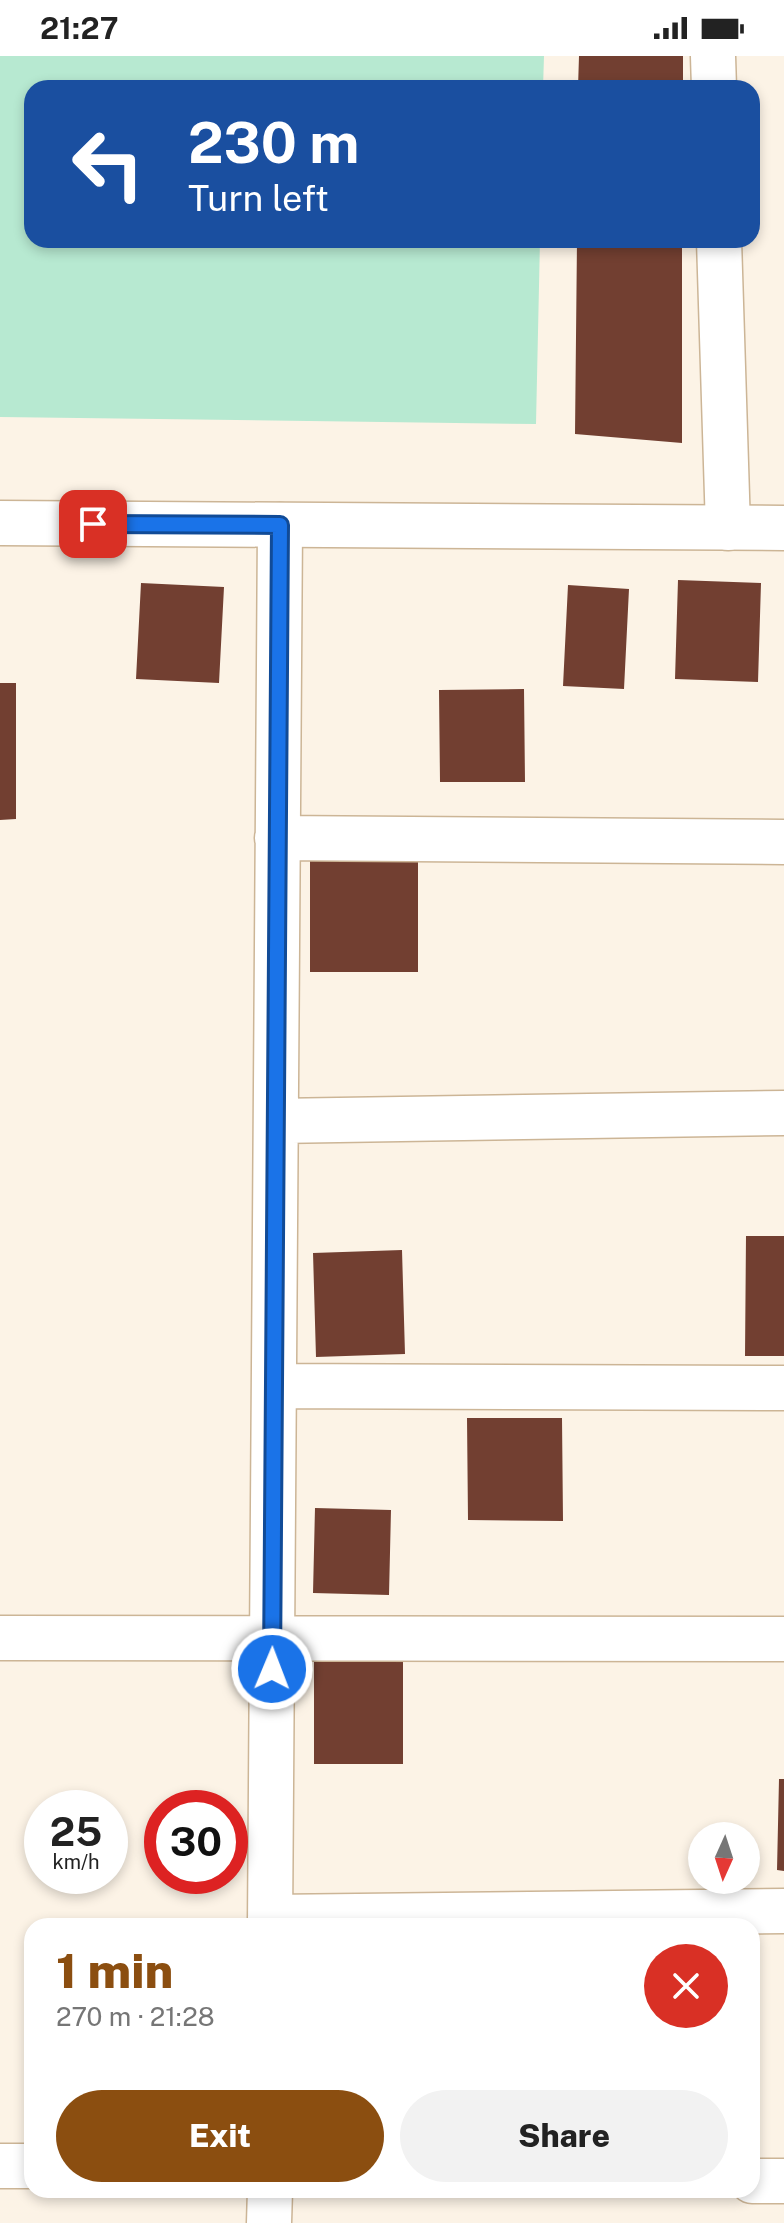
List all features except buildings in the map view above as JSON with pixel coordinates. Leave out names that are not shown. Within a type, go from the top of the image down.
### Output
[{"type":"street","points":[[713,56],[714,80]]},
{"type":"street","points":[[719,248],[728,528]]},
{"type":"street","points":[[0,523],[784,528]]},
{"type":"street","points":[[270,1918],[280,525]]},
{"type":"street","points":[[277,838],[784,842]]},
{"type":"street","points":[[276,1121],[784,1113]]},
{"type":"street","points":[[274,1386],[784,1388]]},
{"type":"street","points":[[0,1638],[784,1639]]},
{"type":"street","points":[[457,1918],[784,1911]]},
{"type":"street","points":[[0,2166],[24,2166]]},
{"type":"street","points":[[760,2181],[784,2181]]},
{"type":"street","points":[[269,2223],[270,2198]]},
{"type":"green space","points":[[0,56],[544,56],[543,80],[24,80],[24,248],[540,248],[536,424],[0,417]]},
{"type":"route","points":[[93,524],[280,525],[272,1669]]}]
